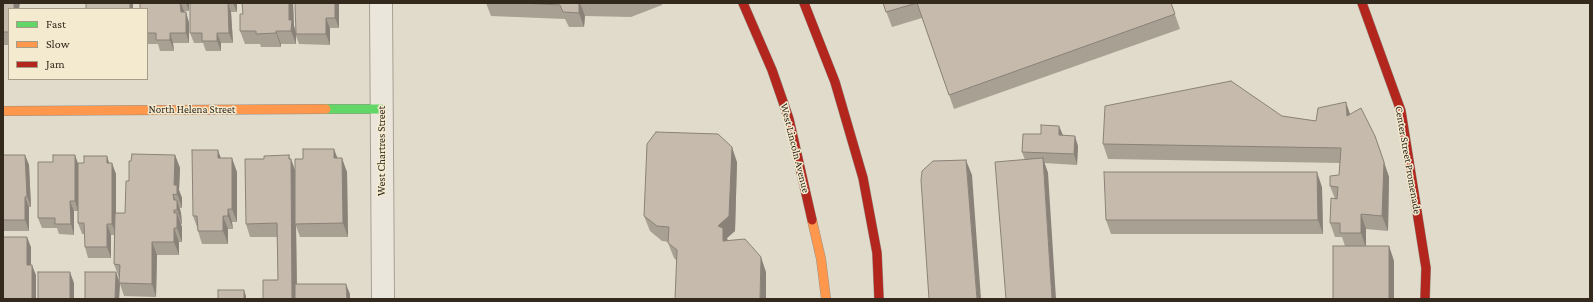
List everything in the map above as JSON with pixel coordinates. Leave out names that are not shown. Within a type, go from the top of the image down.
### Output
[{"type":"street","name":"West Chartres Street","points":[[381,3],[383,299]]},
{"type":"street","name":"West Lincoln Avenue","points":[[743,3],[772,70],[790,119],[821,259],[826,299]]},
{"type":"street","points":[[804,3],[835,82],[863,178],[877,254],[879,299]]},
{"type":"street","name":"Center Street Promenade","points":[[1362,3],[1401,111],[1426,268],[1425,299]]},
{"type":"street","name":"North Helena Street","points":[[3,111],[381,109]]},
{"type":"building","points":[[3,3],[14,3],[14,8],[8,8],[8,32],[3,32]]},
{"type":"building","points":[[86,3],[130,3],[130,8],[86,8]]},
{"type":"building","points":[[140,3],[180,3],[181,12],[186,12],[186,33],[170,33],[170,40],[156,40],[156,33],[148,33],[148,8],[140,8]]},
{"type":"building","points":[[190,3],[228,3],[229,33],[217,33],[217,41],[202,41],[202,33],[190,33]]},
{"type":"building","points":[[242,3],[289,3],[289,20],[292,20],[291,31],[276,31],[276,33],[256,34],[256,31],[240,31],[240,14],[243,14]]},
{"type":"building","points":[[295,3],[335,3],[335,18],[326,18],[326,34],[296,34]]},
{"type":"building","points":[[521,3],[579,3],[579,13],[563,12],[560,5]]},
{"type":"building","points":[[883,3],[917,3],[886,12]]},
{"type":"building","points":[[917,3],[1171,3],[1175,14],[949,95]]},
{"type":"building","points":[[1231,81],[1282,116],[1316,121],[1318,108],[1346,102],[1347,116],[1361,108],[1375,136],[1384,162],[1382,216],[1361,214],[1361,233],[1340,233],[1340,223],[1330,223],[1331,198],[1337,199],[1338,187],[1330,186],[1330,176],[1339,175],[1341,148],[1103,144],[1105,106]]},
{"type":"building","points":[[1041,125],[1059,126],[1059,135],[1075,136],[1074,154],[1022,152],[1023,134],[1041,134]]},
{"type":"building","points":[[656,132],[718,134],[732,147],[729,216],[718,226],[723,228],[723,241],[745,239],[761,257],[760,299],[675,299],[677,250],[668,243],[669,227],[657,226],[644,216],[647,144]]},
{"type":"building","points":[[303,149],[334,149],[334,158],[342,158],[343,223],[295,224],[295,159],[303,159]]},
{"type":"building","points":[[192,150],[218,150],[218,158],[232,158],[232,209],[228,209],[228,216],[223,216],[223,231],[198,231],[197,216],[193,216]]},
{"type":"building","points":[[132,154],[175,155],[174,185],[177,185],[177,195],[173,194],[174,200],[177,200],[177,210],[174,210],[174,213],[177,213],[177,228],[174,228],[174,242],[152,242],[152,284],[119,283],[120,265],[114,264],[115,213],[125,213],[126,181],[129,181],[129,161],[131,161]]},
{"type":"building","points":[[3,155],[25,155],[27,196],[25,197],[25,220],[3,220]]},
{"type":"building","points":[[53,155],[75,155],[75,201],[70,201],[71,224],[55,224],[55,218],[38,218],[38,162],[53,162]]},
{"type":"building","points":[[289,155],[289,159],[291,159],[292,299],[263,299],[263,280],[278,280],[277,223],[246,224],[245,159],[264,159],[264,156]]},
{"type":"building","points":[[84,156],[107,156],[107,163],[112,163],[112,224],[107,224],[107,247],[85,247],[84,223],[78,223],[78,163],[84,163]]},
{"type":"building","points":[[1043,158],[1052,299],[1006,299],[995,162]]},
{"type":"building","points":[[966,160],[977,299],[929,299],[921,180],[922,171],[933,161]]},
{"type":"building","points":[[1104,172],[1317,172],[1318,220],[1106,220]]},
{"type":"building","points":[[3,237],[27,237],[27,265],[32,265],[32,299],[3,299]]},
{"type":"building","points":[[1333,246],[1389,246],[1389,299],[1333,299]]},
{"type":"building","points":[[38,272],[70,272],[70,299],[38,299]]},
{"type":"building","points":[[85,272],[116,272],[115,299],[85,299]]},
{"type":"building","points":[[295,284],[346,284],[347,299],[295,299]]},
{"type":"building","points":[[218,290],[244,290],[244,299],[218,299]]},
{"type":"traffic: fast","points":[[326,109],[381,109]]},
{"type":"traffic: slow","points":[[3,111],[326,109]]},
{"type":"traffic: slow","points":[[812,220],[821,259],[826,299]]},
{"type":"traffic: jam","points":[[743,3],[772,70],[789,119],[812,220]]},
{"type":"traffic: jam","points":[[804,3],[835,82],[863,178],[877,253],[879,299]]},
{"type":"traffic: jam","points":[[1362,3],[1401,111],[1426,268],[1425,299]]}]
